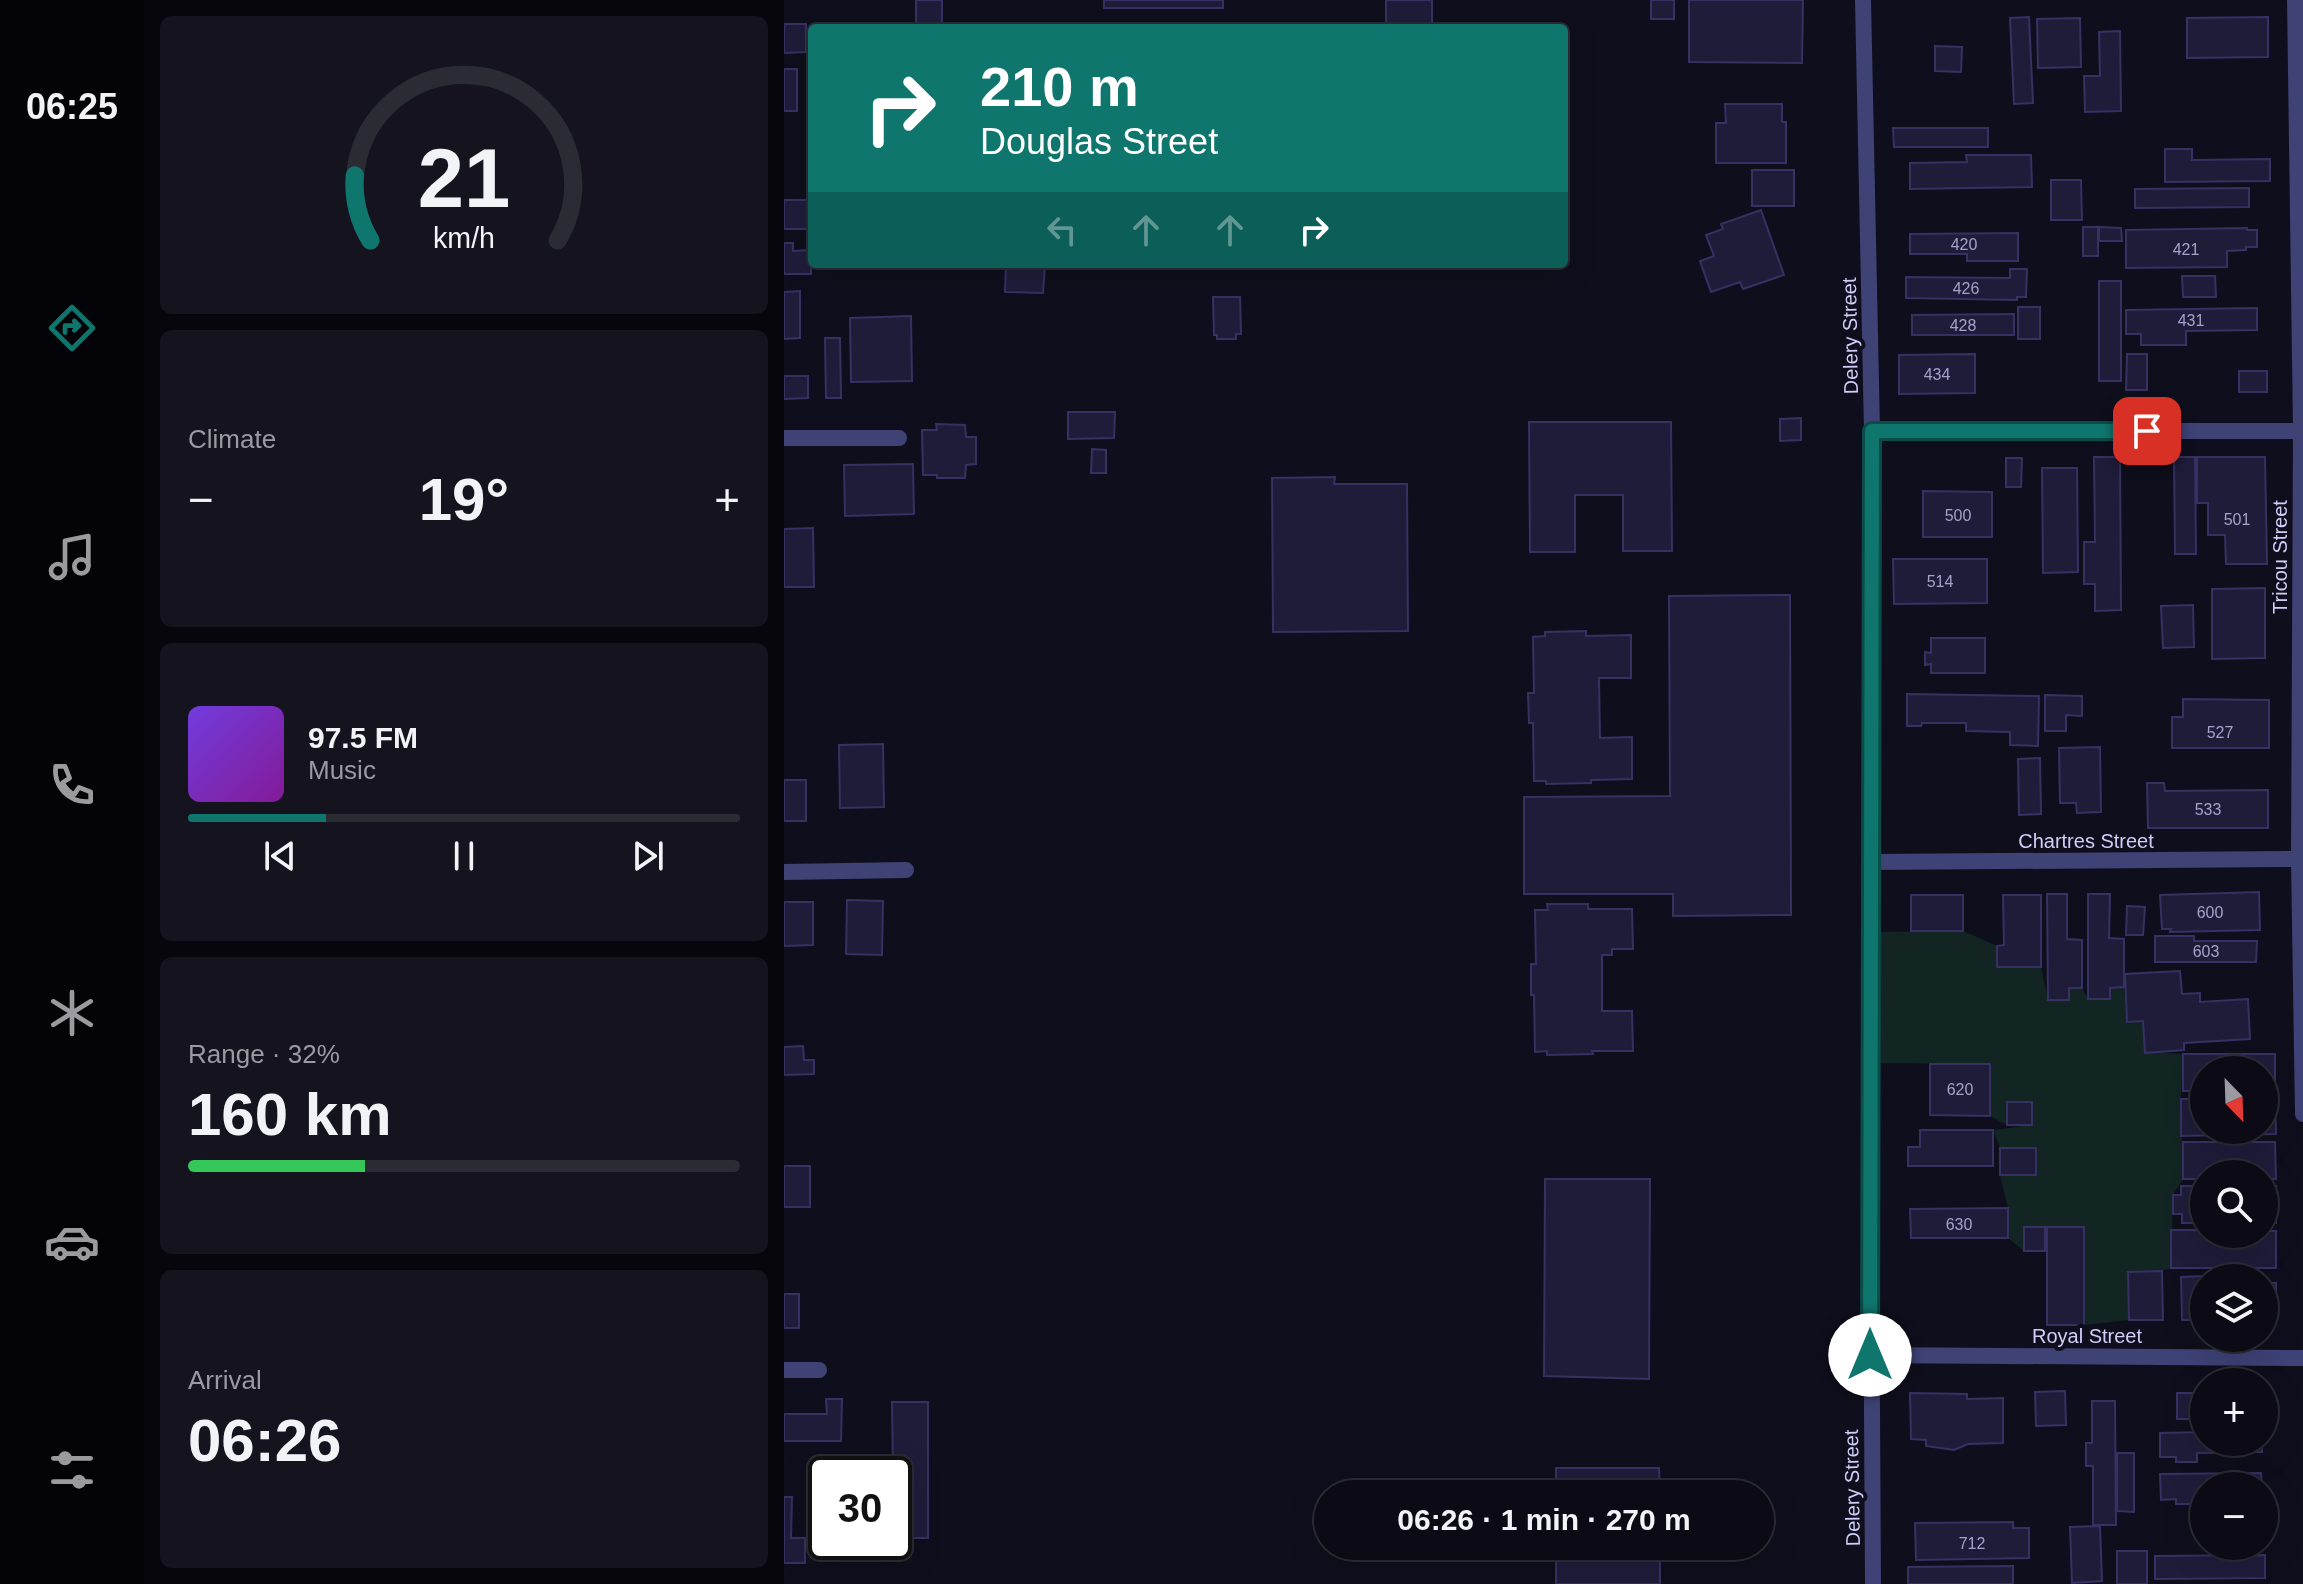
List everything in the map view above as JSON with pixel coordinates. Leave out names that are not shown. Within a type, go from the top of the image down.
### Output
[{"type":"street","name":"Delery Street","points":[[1863,0],[1872,431],[1870,1355],[1873,1584]]},
{"type":"street","name":"Tricou Street","points":[[2295,0],[2302,431],[2303,1114]]},
{"type":"street","points":[[1872,431],[2302,431]]},
{"type":"street","points":[[784,438],[899,438]]},
{"type":"street","name":"Chartres Street","points":[[1870,862],[2301,859]]},
{"type":"street","points":[[784,872],[906,870]]},
{"type":"street","name":"Royal Street","points":[[1870,1355],[2303,1358]]},
{"type":"street","points":[[784,1370],[819,1370]]},
{"type":"green space","points":[[1963,931],[1997,946],[1997,967],[2041,967],[2048,1000],[2069,1000],[2069,988],[2082,988],[2088,999],[2110,999],[2110,988],[2124,987],[2127,1022],[2143,1021],[2145,1052],[2183,1054],[2183,1179],[2173,1195],[2171,1268],[2128,1272],[2129,1320],[2084,1325],[2083,1227],[2024,1227],[2024,1251],[2008,1238],[2008,1208],[2000,1175],[2036,1175],[2036,1149],[2000,1148],[1993,1130],[2032,1125],[2032,1103],[2007,1103],[2007,1125],[1990,1116],[1990,1064],[1870,1063],[1870,932]]},
{"type":"building","points":[[916,0],[942,0],[942,24],[916,24]]},
{"type":"building","points":[[1104,0],[1223,0],[1223,8],[1104,8]]},
{"type":"building","points":[[1386,0],[1432,0],[1432,24],[1386,24]]},
{"type":"building","points":[[1651,0],[1674,0],[1674,19],[1651,19]]},
{"type":"building","points":[[1689,0],[1803,0],[1802,63],[1689,62]]},
{"type":"building","points":[[2029,17],[2033,103],[2014,104],[2010,18]]},
{"type":"building","points":[[2268,17],[2268,57],[2187,58],[2187,18]]},
{"type":"building","points":[[2080,18],[2081,67],[2038,68],[2037,19]]},
{"type":"building","points":[[784,24],[806,24],[806,52],[784,53]]},
{"type":"building","points":[[2120,31],[2121,111],[2085,112],[2084,76],[2100,76],[2099,32]]},
{"type":"building","points":[[1935,46],[1962,47],[1961,72],[1935,71]]},
{"type":"building","points":[[784,69],[797,69],[797,111],[784,111]]},
{"type":"building","points":[[1725,104],[1782,104],[1782,122],[1786,122],[1786,163],[1716,163],[1716,123],[1726,123]]},
{"type":"building","points":[[1893,128],[1988,128],[1988,147],[1894,147]]},
{"type":"building","points":[[2165,149],[2192,149],[2192,160],[2270,159],[2270,181],[2165,182]]},
{"type":"building","points":[[1966,155],[2031,155],[2032,187],[1910,189],[1910,163],[1967,162]]},
{"type":"building","points":[[1752,170],[1794,170],[1794,206],[1752,206]]},
{"type":"building","points":[[2051,180],[2081,180],[2082,220],[2051,220]]},
{"type":"building","points":[[2249,188],[2249,207],[2135,208],[2135,189]]},
{"type":"building","points":[[784,200],[808,200],[808,229],[784,229]]},
{"type":"building","points":[[1761,210],[1784,275],[1743,289],[1740,282],[1711,292],[1700,261],[1714,256],[1706,235],[1723,229],[1721,224]]},
{"type":"building","points":[[2083,227],[2098,227],[2098,256],[2083,256]]},
{"type":"building","points":[[2099,227],[2121,228],[2122,241],[2099,241]]},
{"type":"building","points":[[2126,230],[2257,230],[2257,247],[2227,251],[2227,267],[2126,268]]},
{"type":"building","points":[[2018,233],[2018,261],[1967,261],[1967,254],[1910,254],[1910,234]]},
{"type":"building","points":[[784,243],[793,243],[793,251],[808,250],[811,274],[784,274]]},
{"type":"building","points":[[1006,268],[1045,268],[1043,293],[1005,292]]},
{"type":"building","points":[[2010,269],[2027,269],[2026,297],[2017,297],[2017,300],[1906,298],[1906,277],[2010,278]]},
{"type":"building","points":[[2182,276],[2215,276],[2216,297],[2183,297]]},
{"type":"building","points":[[2099,281],[2121,281],[2121,381],[2099,381]]},
{"type":"building","points":[[800,291],[800,338],[784,339],[784,292]]},
{"type":"building","points":[[1213,297],[1240,297],[1241,334],[1236,334],[1236,339],[1217,339],[1214,335]]},
{"type":"building","points":[[2018,307],[2040,307],[2040,339],[2018,339]]},
{"type":"building","points":[[2257,308],[2257,330],[2186,331],[2186,345],[2141,345],[2141,334],[2126,334],[2126,310]]},
{"type":"building","points":[[2014,314],[2014,335],[1912,335],[1912,315]]},
{"type":"building","points":[[911,316],[912,381],[851,382],[850,318]]},
{"type":"building","points":[[825,338],[840,338],[841,398],[826,398]]},
{"type":"building","points":[[1975,354],[1975,393],[1899,394],[1899,355]]},
{"type":"building","points":[[2127,354],[2147,354],[2147,390],[2126,390]]},
{"type":"building","points":[[2239,371],[2267,371],[2267,392],[2239,392]]},
{"type":"building","points":[[784,376],[808,376],[808,398],[784,399]]},
{"type":"building","points":[[1068,412],[1115,412],[1114,438],[1068,439]]},
{"type":"building","points":[[1801,418],[1801,440],[1780,441],[1780,419]]},
{"type":"building","points":[[1529,422],[1671,422],[1672,551],[1623,551],[1623,495],[1575,495],[1575,552],[1530,552]]},
{"type":"building","points":[[936,424],[965,425],[966,437],[976,437],[976,464],[966,465],[965,478],[923,475],[922,430],[937,430]]},
{"type":"building","points":[[1092,449],[1106,450],[1106,473],[1091,473]]},
{"type":"building","points":[[2094,457],[2120,457],[2121,610],[2095,611],[2095,584],[2084,584],[2084,542],[2095,542]]},
{"type":"building","points":[[2174,457],[2195,457],[2196,554],[2175,554]]},
{"type":"building","points":[[2197,457],[2265,457],[2267,564],[2226,564],[2225,535],[2208,535],[2208,503],[2197,503]]},
{"type":"building","points":[[2006,458],[2022,458],[2021,487],[2006,487]]},
{"type":"building","points":[[913,464],[914,514],[845,516],[844,465]]},
{"type":"building","points":[[2042,468],[2077,468],[2078,572],[2043,573]]},
{"type":"building","points":[[1335,477],[1334,484],[1407,484],[1408,631],[1273,632],[1272,478]]},
{"type":"building","points":[[1923,491],[1992,492],[1992,537],[1923,537]]},
{"type":"building","points":[[813,528],[814,587],[784,587],[784,529]]},
{"type":"building","points":[[1893,559],[1987,559],[1987,603],[1894,604]]},
{"type":"building","points":[[2265,588],[2265,658],[2212,659],[2212,589]]},
{"type":"building","points":[[1790,595],[1791,915],[1673,916],[1673,894],[1524,894],[1524,797],[1670,796],[1669,596]]},
{"type":"building","points":[[2193,605],[2194,647],[2163,648],[2161,606]]},
{"type":"building","points":[[1586,631],[1586,636],[1631,635],[1631,678],[1599,678],[1600,738],[1632,737],[1632,779],[1546,784],[1546,781],[1534,781],[1533,723],[1529,723],[1528,693],[1534,693],[1533,637],[1545,636],[1545,632]]},
{"type":"building","points":[[1931,638],[1985,638],[1985,673],[1931,673],[1931,664],[1925,665],[1925,652],[1931,653]]},
{"type":"building","points":[[1907,694],[2039,696],[2038,746],[2010,745],[2010,732],[1966,731],[1966,723],[1907,726]]},
{"type":"building","points":[[2045,695],[2082,696],[2082,716],[2066,715],[2066,731],[2045,731]]},
{"type":"building","points":[[2183,699],[2269,700],[2269,748],[2172,748],[2172,717],[2183,717]]},
{"type":"building","points":[[883,744],[884,807],[840,808],[839,745]]},
{"type":"building","points":[[2100,747],[2101,812],[2077,813],[2076,803],[2060,803],[2059,748]]},
{"type":"building","points":[[2040,758],[2041,814],[2019,815],[2018,759]]},
{"type":"building","points":[[784,780],[806,780],[806,821],[784,821]]},
{"type":"building","points":[[2147,783],[2164,783],[2165,791],[2268,790],[2268,828],[2148,828]]},
{"type":"building","points":[[2259,892],[2260,930],[2170,932],[2171,929],[2162,929],[2160,895]]},
{"type":"building","points":[[2047,894],[2067,894],[2067,939],[2082,940],[2082,988],[2069,988],[2069,1000],[2048,1000]]},
{"type":"building","points":[[2088,894],[2110,894],[2109,938],[2124,939],[2124,987],[2110,988],[2110,999],[2088,999]]},
{"type":"building","points":[[1911,895],[1963,895],[1963,931],[1911,931]]},
{"type":"building","points":[[2003,895],[2041,895],[2041,967],[1997,967],[1997,946],[2004,945]]},
{"type":"building","points":[[847,900],[883,901],[882,955],[846,954]]},
{"type":"building","points":[[784,902],[813,902],[813,945],[784,946]]},
{"type":"building","points":[[1547,904],[1588,904],[1588,909],[1632,909],[1633,949],[1612,949],[1612,955],[1602,955],[1602,1011],[1632,1011],[1633,1051],[1547,1055],[1547,1051],[1535,1052],[1531,964],[1536,964],[1535,910],[1548,910]]},
{"type":"building","points":[[2127,906],[2145,907],[2143,935],[2126,935]]},
{"type":"building","points":[[2155,936],[2194,936],[2194,941],[2257,941],[2256,962],[2155,962]]},
{"type":"building","points":[[2180,971],[2182,994],[2200,993],[2200,1002],[2248,999],[2250,1039],[2184,1043],[2184,1050],[2145,1053],[2143,1021],[2127,1022],[2125,974]]},
{"type":"building","points":[[803,1046],[804,1060],[814,1060],[814,1074],[784,1075],[784,1047]]},
{"type":"building","points":[[2183,1054],[2275,1054],[2190,1056],[2190,1091],[2183,1091]]},
{"type":"building","points":[[1930,1064],[1990,1064],[1990,1116],[1930,1115]]},
{"type":"building","points":[[2181,1099],[2190,1099],[2190,1136],[2181,1136]]},
{"type":"building","points":[[2007,1102],[2032,1102],[2032,1125],[2007,1125]]},
{"type":"building","points":[[1920,1130],[1993,1130],[1993,1166],[1908,1166],[1908,1147],[1920,1147]]},
{"type":"building","points":[[2183,1142],[2275,1144],[2275,1160],[2190,1160],[2190,1179],[2183,1179]]},
{"type":"building","points":[[2000,1148],[2036,1148],[2036,1175],[2000,1175]]},
{"type":"building","points":[[784,1166],[810,1166],[810,1207],[784,1207]]},
{"type":"building","points":[[1545,1179],[1650,1179],[1649,1379],[1544,1376]]},
{"type":"building","points":[[2181,1186],[2190,1186],[2190,1223],[2182,1223],[2182,1214],[2173,1214],[2173,1195],[2181,1195]]},
{"type":"building","points":[[2008,1208],[2008,1238],[1911,1238],[1910,1209]]},
{"type":"building","points":[[2024,1227],[2045,1227],[2045,1251],[2024,1251]]},
{"type":"building","points":[[2047,1227],[2084,1227],[2084,1325],[2047,1325]]},
{"type":"building","points":[[2171,1230],[2190,1230],[2190,1248],[2276,1248],[2276,1264],[2190,1264],[2190,1268],[2171,1268]]},
{"type":"building","points":[[2162,1271],[2163,1320],[2129,1320],[2128,1272]]},
{"type":"building","points":[[2181,1277],[2190,1277],[2190,1320],[2182,1320]]},
{"type":"building","points":[[784,1294],[799,1294],[799,1328],[784,1328]]},
{"type":"building","points":[[2065,1391],[2066,1425],[2036,1426],[2035,1392]]},
{"type":"building","points":[[1910,1393],[1967,1394],[1967,1399],[2003,1398],[2003,1443],[1968,1444],[1954,1450],[1926,1446],[1926,1440],[1911,1439]]},
{"type":"building","points":[[2177,1393],[2190,1393],[2190,1419],[2177,1419]]},
{"type":"building","points":[[826,1399],[842,1399],[841,1441],[784,1441],[784,1414],[827,1414]]},
{"type":"building","points":[[2092,1401],[2115,1401],[2116,1525],[2093,1525],[2093,1466],[2086,1466],[2086,1443],[2092,1443]]},
{"type":"building","points":[[892,1402],[928,1402],[928,1538],[912,1538],[912,1456],[893,1456]]},
{"type":"building","points":[[2190,1432],[2190,1456],[2197,1456],[2197,1462],[2176,1462],[2176,1457],[2160,1457],[2160,1433]]},
{"type":"building","points":[[2117,1453],[2134,1453],[2134,1512],[2117,1511]]},
{"type":"building","points":[[1556,1468],[1659,1468],[1659,1480],[1556,1480]]},
{"type":"building","points":[[2160,1474],[2190,1474],[2190,1504],[2176,1504],[2176,1499],[2161,1500]]},
{"type":"building","points":[[784,1497],[792,1497],[791,1538],[805,1538],[805,1563],[784,1563]]},
{"type":"building","points":[[2013,1522],[2013,1528],[2029,1528],[2029,1558],[1916,1560],[1915,1523]]},
{"type":"building","points":[[2100,1526],[2102,1581],[2072,1583],[2070,1527]]},
{"type":"building","points":[[2117,1551],[2147,1551],[2147,1584],[2117,1584]]},
{"type":"building","points":[[2155,1556],[2190,1556],[2190,1560],[2265,1560],[2265,1578],[2155,1579]]},
{"type":"building","points":[[1556,1560],[1660,1560],[1660,1584],[1556,1584]]},
{"type":"building","points":[[2013,1566],[2013,1584],[1908,1584],[1908,1567]]},
{"type":"route","points":[[1870,1355],[1872,431],[2147,431]]}]
